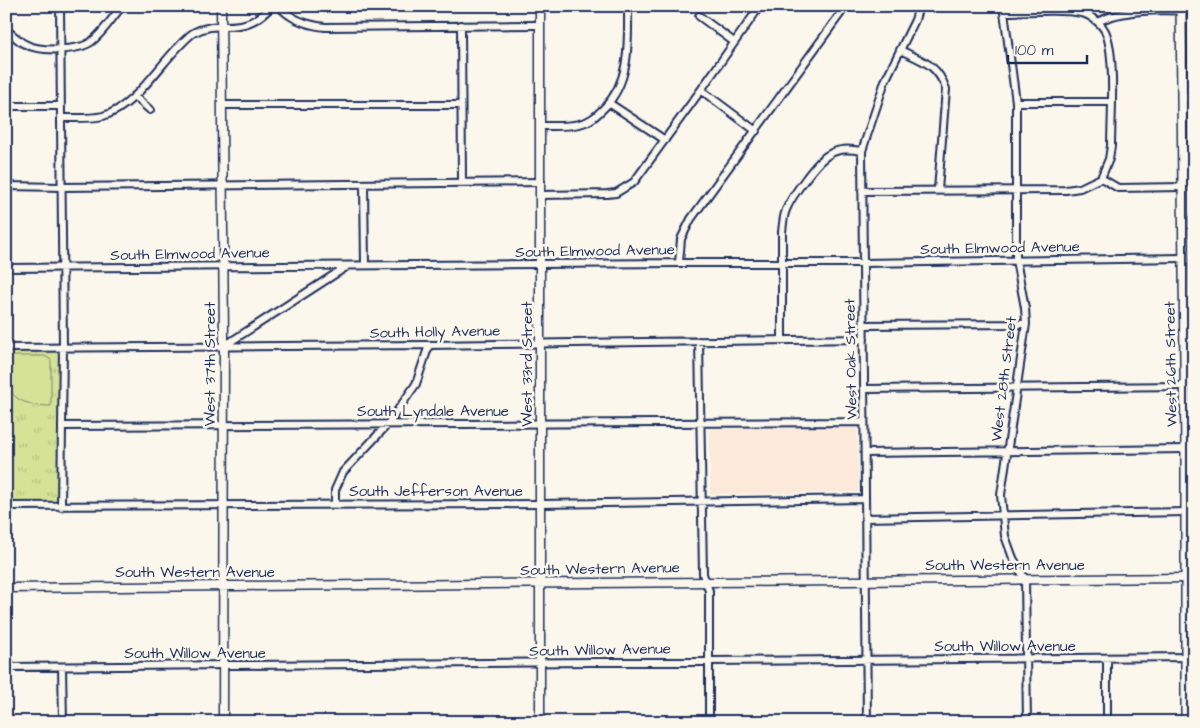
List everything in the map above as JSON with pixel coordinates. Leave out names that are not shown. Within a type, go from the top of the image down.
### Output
[{"type":"main road","name":"West 26th Street","points":[[1181,8],[1186,512],[1190,578],[1190,657],[1186,722]]},
{"type":"street","points":[[60,6],[62,188],[61,506]]},
{"type":"street","points":[[6,30],[25,44],[34,47],[76,48],[89,43],[122,6]]},
{"type":"street","name":"West 37th Street","points":[[221,6],[224,266],[223,722]]},
{"type":"street","points":[[61,118],[102,116],[117,110],[134,96],[187,37],[198,30],[206,28],[238,26],[254,22],[272,6]]},
{"type":"street","points":[[279,6],[296,20],[325,27],[540,25]]},
{"type":"street","name":"West 33rd Street","points":[[540,6],[540,722]]},
{"type":"street","points":[[540,126],[580,124],[595,117],[609,103],[624,73],[628,52],[628,6]]},
{"type":"street","points":[[540,196],[616,193],[634,182],[760,6]]},
{"type":"street","points":[[679,262],[681,239],[685,229],[846,6]]},
{"type":"street","name":"West Oak Street","points":[[867,722],[862,151],[885,82],[919,6]]},
{"type":"street","points":[[1098,22],[1110,16],[1126,12],[1181,8],[1194,11]]},
{"type":"street","points":[[862,191],[1066,190],[1080,188],[1101,178],[1109,160],[1111,146],[1110,44],[1105,30],[1098,22],[1083,13],[1003,9]]},
{"type":"street","name":"West 28th Street","points":[[1003,9],[1016,102],[1016,260],[1026,324],[1001,495],[1005,536],[1025,579],[1027,722]]},
{"type":"street","points":[[699,16],[734,42]]},
{"type":"street","points":[[461,25],[460,105],[462,183]]},
{"type":"street","points":[[900,50],[933,67],[941,76],[946,89],[938,190]]},
{"type":"street","points":[[701,90],[756,131]]},
{"type":"street","points":[[134,96],[150,110]]},
{"type":"street","points":[[1182,98],[1194,98]]},
{"type":"street","points":[[1016,102],[1111,102]]},
{"type":"street","points":[[609,103],[665,140]]},
{"type":"street","points":[[222,104],[460,105]]},
{"type":"street","points":[[6,106],[61,106]]},
{"type":"street","points":[[782,340],[783,219],[790,201],[819,162],[828,155],[844,150],[862,151]]},
{"type":"street","points":[[1101,178],[1118,188],[1183,187]]},
{"type":"street","points":[[6,186],[62,188],[541,182]]},
{"type":"street","points":[[364,185],[365,265]]},
{"type":"street","name":"South Elmwood Avenue","points":[[6,268],[541,265],[679,262],[863,263],[1183,258]]},
{"type":"street","points":[[224,346],[347,266]]},
{"type":"street","points":[[863,325],[1026,324]]},
{"type":"street","name":"South Holly Avenue","points":[[6,348],[429,346],[864,339]]},
{"type":"street","points":[[699,342],[704,574],[709,591],[709,722]]},
{"type":"street","points":[[335,504],[335,490],[343,472],[388,424],[416,384],[429,346]]},
{"type":"street","points":[[864,389],[1018,386],[1185,386]]},
{"type":"street","name":"South Lyndale Avenue","points":[[62,426],[864,422]]},
{"type":"street","points":[[865,453],[1186,449]]},
{"type":"street","name":"South Jefferson Avenue","points":[[6,506],[541,504],[865,499]]},
{"type":"street","points":[[865,518],[1186,512]]},
{"type":"street","name":"South Western Avenue","points":[[6,588],[1190,578]]},
{"type":"street","name":"South Willow Avenue","points":[[6,667],[1190,657]]},
{"type":"street","points":[[1107,658],[1107,722]]},
{"type":"street","points":[[62,667],[63,722]]},
{"type":"shaded area","points":[[857,428],[858,492],[710,494],[710,429]]},
{"type":"green space","points":[[63,347],[61,507],[6,506],[6,348]]},
{"type":"green space","points":[[6,356],[45,356],[51,360],[51,406],[29,404],[12,393],[6,380]]}]
